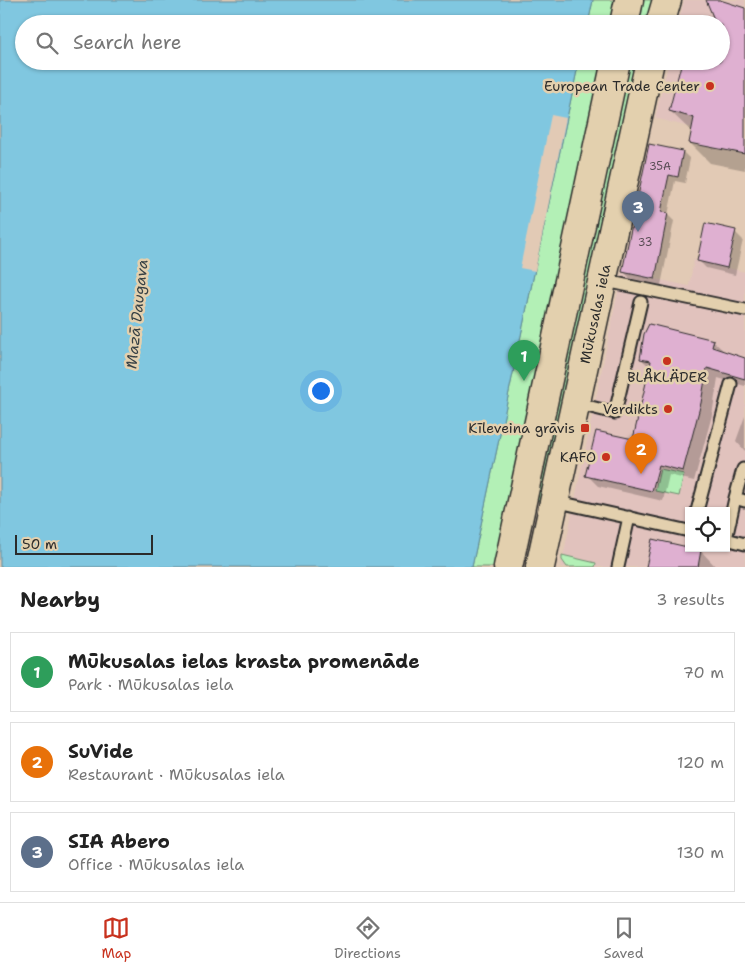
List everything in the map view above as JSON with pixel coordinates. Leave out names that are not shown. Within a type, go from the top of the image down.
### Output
[{"type":"main road","points":[[626,15],[629,0]]},
{"type":"main road","points":[[663,15],[667,0]]},
{"type":"main road","points":[[508,567],[614,70]]},
{"type":"main road","name":"Mūkusalas iela","points":[[540,567],[648,70]]},
{"type":"lane","points":[[602,280],[745,310]]},
{"type":"lane","points":[[575,403],[615,413],[641,302]]},
{"type":"lane","points":[[698,507],[731,384]]},
{"type":"lane","points":[[745,470],[743,469],[740,500],[726,539],[745,544]]},
{"type":"lane","points":[[554,501],[685,530]]},
{"type":"lane","points":[[618,567],[629,518]]},
{"type":"shaded area","name":"European Trade Center","points":[[684,0],[745,0],[745,142],[655,118],[667,70],[730,70],[730,15],[680,15]]},
{"type":"shaded area","points":[[694,260],[745,272],[745,567],[561,567],[622,272],[689,286]]},
{"type":"green space","points":[[593,0],[617,0],[614,15],[590,15]]},
{"type":"green space","points":[[640,0],[656,0],[652,15],[637,15]]},
{"type":"green space","points":[[577,70],[602,70],[496,567],[472,567]]},
{"type":"green space","points":[[626,70],[638,70],[542,501],[532,500]]},
{"type":"green space","points":[[660,469],[684,474],[679,496],[655,491]]},
{"type":"green space","points":[[562,555],[596,563],[595,567],[567,567],[562,560]]},
{"type":"water","name":"Mazā Daugava","points":[[0,0],[593,0],[590,15],[15,15],[15,70],[577,70],[472,567],[0,567]]},
{"type":"pier","points":[[551,115],[566,118],[535,271],[520,268]]},
{"type":"building","name":"European Trade Center","points":[[706,0],[720,0],[745,8],[745,154],[689,143],[694,118],[669,111],[680,70],[730,70],[730,15],[712,15]]},
{"type":"building","points":[[649,144],[683,151],[678,177],[669,175],[661,212],[668,213],[655,279],[622,272]]},
{"type":"building","points":[[705,223],[736,230],[727,268],[697,261]]},
{"type":"building","points":[[649,324],[714,340],[712,347],[745,358],[745,379],[707,368],[701,403],[683,471],[659,465],[652,491],[585,476],[596,431],[633,439],[651,361],[640,359],[644,334]]},
{"type":"building","points":[[652,539],[685,546],[685,552],[701,552],[698,567],[646,567]]},
{"type":"place","name":"European Trade Center","points":[[710,86]]},
{"type":"place","name":"SIA Abero","points":[[638,232]]},
{"type":"place","name":"BLÅKLÄDER","points":[[667,361]]},
{"type":"place","name":"Mūkusalas ielas krasta promenāde","points":[[524,381]]},
{"type":"place","name":"Verdikts","points":[[668,409]]},
{"type":"place","name":"Kīleveina grāvis","points":[[585,428]]},
{"type":"place","name":"KAFO","points":[[606,457]]},
{"type":"place","name":"SuVide","points":[[641,474]]}]
